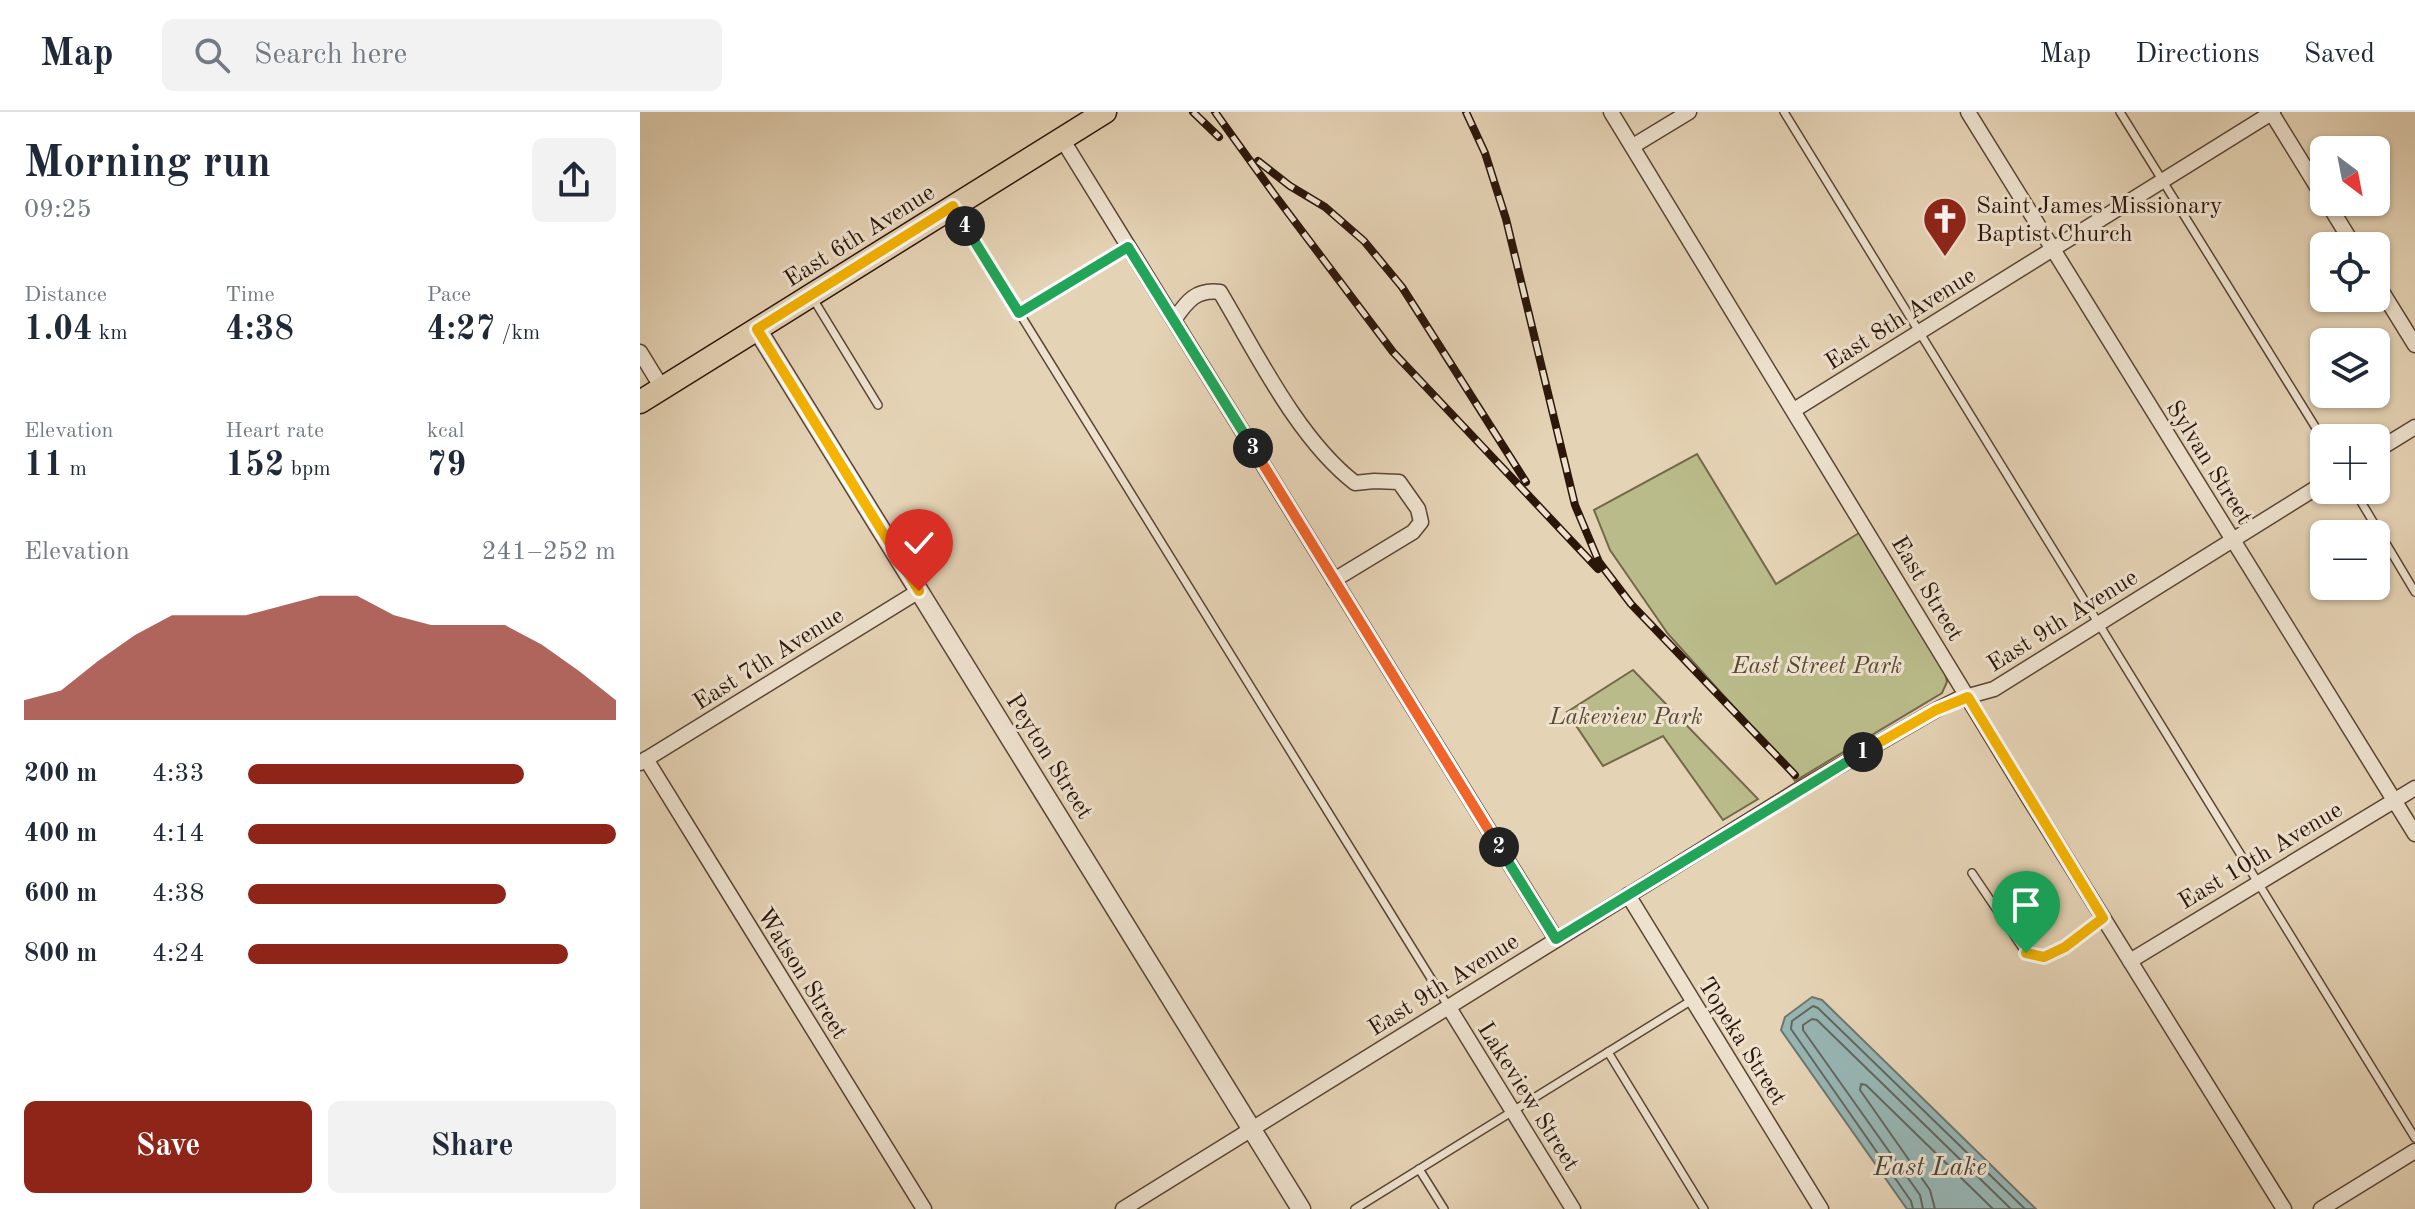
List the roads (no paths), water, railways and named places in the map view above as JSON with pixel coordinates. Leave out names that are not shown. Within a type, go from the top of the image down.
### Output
[{"type":"main road","name":"East 6th Avenue","points":[[640,402],[1105,112]]},
{"type":"street","name":"East Street","points":[[1611,112],[2284,1209]]},
{"type":"street","points":[[1633,146],[1689,112]]},
{"type":"street","name":"Sylvan Street","points":[[1968,112],[2415,834]]},
{"type":"street","points":[[2272,112],[2310,175]]},
{"type":"street","name":"East 8th Avenue","points":[[1794,410],[2272,112]]},
{"type":"street","points":[[1062,139],[1556,939]]},
{"type":"street","points":[[1174,320],[1195,296],[1206,290],[1220,292],[1302,428],[1342,473],[1355,483],[1399,482],[1418,509],[1421,522],[1413,532],[1334,580]]},
{"type":"street","points":[[2390,305],[2415,345]]},
{"type":"street","name":"Peyton Street","points":[[757,329],[1301,1209]]},
{"type":"street","points":[[640,352],[662,388]]},
{"type":"street","points":[[2390,442],[2415,427]]},
{"type":"street","name":"East 9th Avenue","points":[[1123,1209],[1812,782],[1936,710],[1994,689],[2310,492]]},
{"type":"street","name":"East 7th Avenue","points":[[643,761],[919,591]]},
{"type":"street","name":"Watson Street","points":[[643,761],[924,1209]]},
{"type":"street","name":"East 10th Avenue","points":[[2130,961],[2415,788]]},
{"type":"street","name":"Topeka Street","points":[[1628,895],[1821,1209]]},
{"type":"street","name":"Lakeview Street","points":[[1448,1006],[1573,1209]]},
{"type":"street","points":[[2321,1209],[2415,1151]]},
{"type":"lane","points":[[1784,112],[2415,1138]]},
{"type":"lane","points":[[2120,112],[2314,424]]},
{"type":"lane","points":[[953,206],[1448,1006]]},
{"type":"lane","points":[[1019,313],[1128,247]]},
{"type":"lane","points":[[811,295],[878,405]]},
{"type":"lane","points":[[2362,504],[2415,592]]},
{"type":"lane","points":[[1972,873],[2026,953],[2044,957],[2065,947],[2103,918]]},
{"type":"lane","points":[[1355,1209],[1692,1000]]},
{"type":"lane","points":[[1608,1052],[1704,1209]]},
{"type":"lane","points":[[1419,1169],[1444,1209]]},
{"type":"water","name":"East Lake","points":[[1812,997],[1822,1000],[2036,1209],[1907,1209],[1781,1030],[1785,1017]]},
{"type":"railway","points":[[1193,112],[1219,137]]},
{"type":"railway","points":[[1215,112],[1393,352],[1598,569]]},
{"type":"railway","points":[[1466,112],[1485,153],[1506,219],[1575,505],[1599,562],[1631,604],[1795,775]]},
{"type":"railway","points":[[1258,161],[1290,186],[1325,207],[1364,241],[1402,287],[1526,482]]},
{"type":"place","name":"Saint James Missionary Baptist Church","points":[[1945,258]]},
{"type":"park label","name":"East Street Park","points":[[1817,665]]},
{"type":"park label","name":"Lakeview Park","points":[[1626,716]]}]
